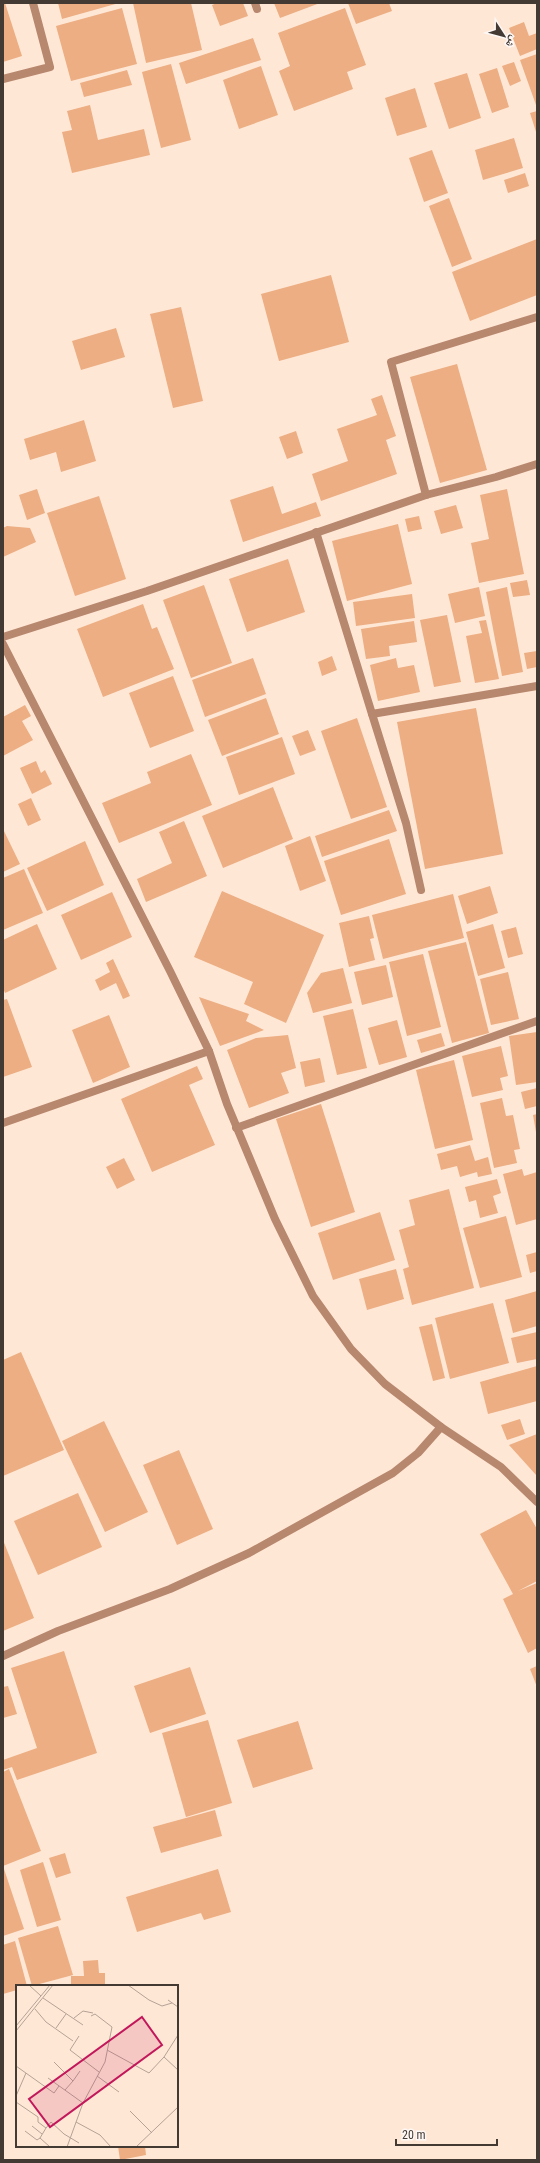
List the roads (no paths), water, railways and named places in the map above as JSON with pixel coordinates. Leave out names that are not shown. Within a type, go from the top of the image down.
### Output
[{"type":"street","points":[[3,79],[50,67],[33,3]]},
{"type":"street","points":[[426,494],[391,362],[537,317]]},
{"type":"street","points":[[3,637],[147,591],[426,494],[496,477],[537,464]]},
{"type":"street","points":[[316,532],[406,823],[421,890]]},
{"type":"street","points":[[3,644],[170,971],[208,1051],[236,1128],[275,1219],[313,1296],[352,1349],[385,1384],[441,1427],[501,1467],[537,1502]]},
{"type":"street","points":[[372,714],[537,686]]},
{"type":"street","points":[[236,1128],[537,1021]]},
{"type":"street","points":[[3,1123],[208,1051]]},
{"type":"street","points":[[3,1656],[58,1631],[170,1589],[256,1549],[393,1473],[418,1453],[441,1427]]}]
